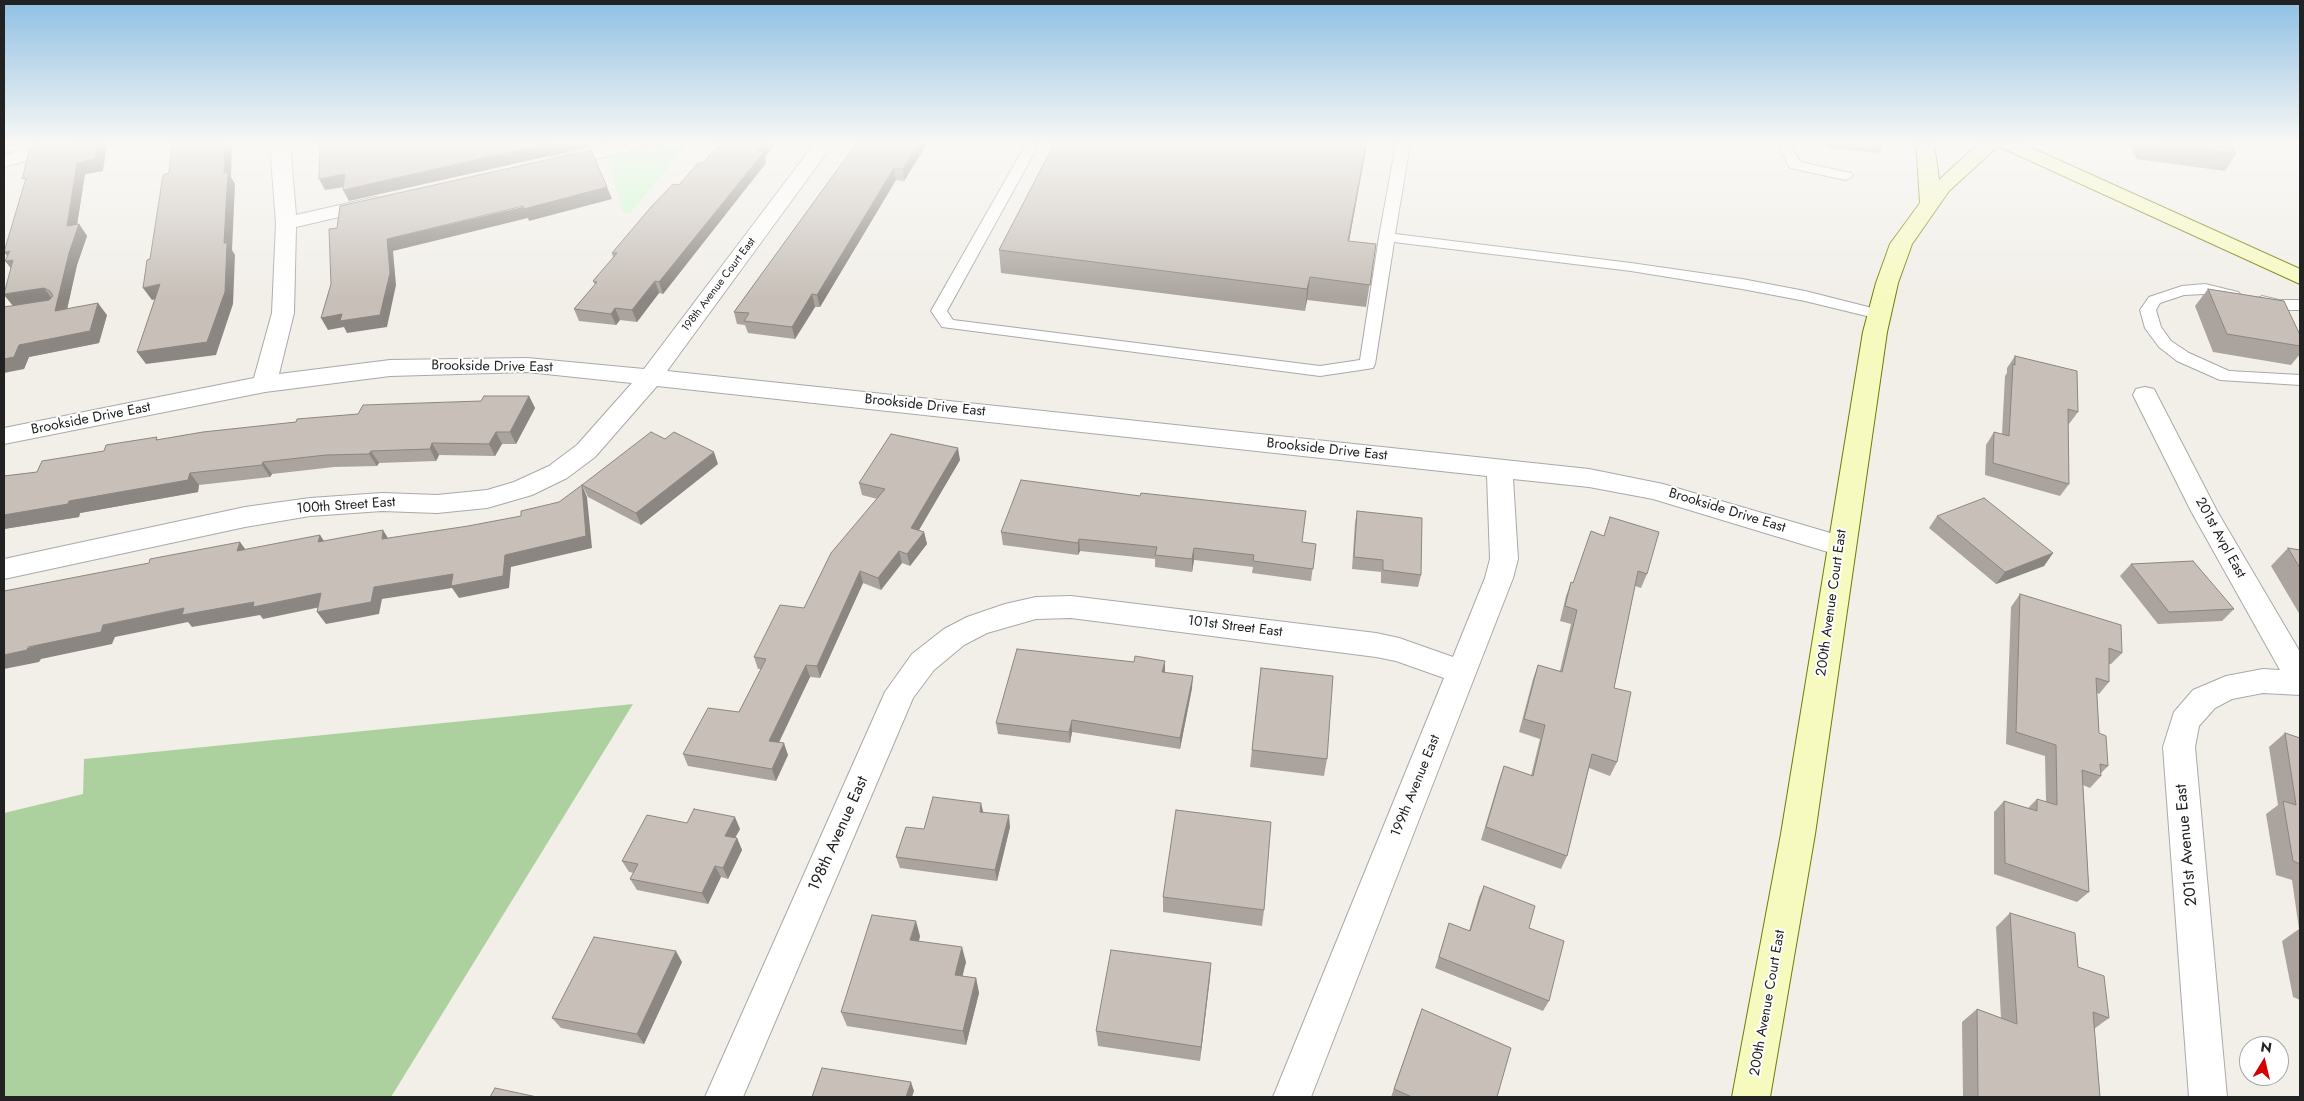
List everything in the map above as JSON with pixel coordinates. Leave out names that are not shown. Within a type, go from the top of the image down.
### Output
[{"type":"main road","points":[[1929,195],[1930,204]]},
{"type":"main road","name":"200th Avenue Court East","points":[[1751,1097],[1798,834],[1841,546],[1879,314],[1887,283],[1901,244],[1936,195]]},
{"type":"main road","points":[[2120,195],[2300,277]]},
{"type":"street","points":[[265,384],[283,313],[286,223],[284,195]]},
{"type":"street","name":"198th Avenue Court East","points":[[650,378],[786,195]]},
{"type":"street","points":[[286,223],[393,199]]},
{"type":"street","name":"Brookside Drive East","points":[[4,436],[265,384],[390,368],[453,365],[527,365],[829,395],[1589,478],[1654,490],[1841,546]]},
{"type":"street","name":"100th Street East","points":[[4,569],[245,517],[301,508],[382,502],[437,504],[487,499],[523,488],[558,472],[586,451],[650,378]]},
{"type":"street","name":"201st Avpl East","points":[[2145,395],[2204,511],[2300,678]]},
{"type":"street","name":"199th Avenue East","points":[[1292,1097],[1499,578],[1504,559],[1500,468]]},
{"type":"street","name":"101st Street East","points":[[1005,615],[1036,608],[1071,607],[1376,645],[1399,650],[1461,672]]},
{"type":"street","name":"198th Avenue East","points":[[724,1097],[900,692],[923,662],[954,637],[977,625],[1005,615]]},
{"type":"street","name":"201st Avenue East","points":[[2208,1097],[2179,746],[2185,721],[2204,700],[2226,688],[2262,681],[2300,683]]},
{"type":"lane","points":[[1004,195],[939,311],[948,324],[1320,371],[1367,364],[1394,195]]},
{"type":"lane","points":[[1386,237],[1631,267],[1742,284],[1805,296],[1879,314]]},
{"type":"lane","points":[[2300,305],[2279,304],[2205,289],[2182,291],[2154,300],[2148,310],[2153,328],[2165,344],[2200,366],[2226,376],[2300,380]]},
{"type":"green space","points":[[618,195],[645,195],[630,213],[623,213]]},
{"type":"green space","points":[[633,704],[391,1097],[4,1097],[4,813],[83,794],[84,759]]},
{"type":"building","points":[[21,195],[72,195],[67,226],[79,224],[69,253],[55,311],[98,303],[90,331],[19,345],[14,357],[4,359],[4,307],[49,300],[53,296],[50,291],[44,288],[4,294],[13,260],[5,261],[10,251],[4,252]]},
{"type":"building","points":[[160,195],[227,195],[224,243],[227,243],[225,292],[207,342],[137,352],[160,284],[143,288],[147,260],[150,259]]},
{"type":"building","points":[[388,195],[575,195],[524,209],[523,206],[387,239],[390,273],[380,315],[340,321],[342,314],[321,318],[331,284],[329,229],[337,228],[340,206]]},
{"type":"building","points":[[662,195],[729,195],[659,282],[655,281],[632,310],[615,308],[611,314],[574,309],[597,282],[593,281],[617,253],[612,253]]},
{"type":"building","points":[[819,195],[877,195],[817,295],[812,294],[792,327],[744,321],[749,313],[734,312]]},
{"type":"building","points":[[1027,195],[1356,195],[1348,241],[1376,244],[1370,285],[1310,277],[1307,289],[999,250]]},
{"type":"building","points":[[2208,289],[2284,301],[2300,335],[2300,346],[2227,334]]},
{"type":"building","points":[[2015,356],[2077,371],[2078,412],[2068,409],[2069,484],[1993,463],[1994,432],[2009,436]]},
{"type":"building","points":[[484,396],[529,396],[510,432],[496,432],[489,444],[432,443],[430,449],[371,451],[369,454],[326,455],[263,462],[262,465],[190,473],[188,480],[69,501],[68,504],[4,515],[4,476],[37,472],[42,461],[104,451],[106,445],[157,437],[156,440],[203,432],[296,422],[297,419],[358,414],[363,405],[481,401]]},
{"type":"building","points":[[651,432],[665,439],[674,432],[714,452],[636,513],[582,485]]},
{"type":"building","points":[[891,434],[958,448],[911,528],[924,532],[907,554],[899,551],[878,578],[860,571],[817,666],[806,665],[769,741],[784,743],[772,769],[683,754],[708,708],[739,712],[766,659],[754,657],[780,605],[804,608],[831,553],[885,489],[859,483]]},
{"type":"building","points":[[1021,480],[1140,496],[1141,493],[1306,511],[1302,542],[1316,544],[1313,569],[1253,561],[1254,555],[1194,548],[1192,559],[1155,555],[1157,547],[1079,539],[1078,543],[1001,532]]},
{"type":"building","points":[[582,485],[586,536],[505,555],[503,576],[451,586],[453,574],[374,587],[371,602],[317,612],[321,593],[253,607],[254,602],[182,615],[184,608],[103,625],[101,632],[28,647],[27,650],[4,655],[4,591],[149,563],[150,559],[240,542],[237,551],[320,535],[318,542],[383,530],[382,539],[468,526],[521,516],[521,511],[559,502]]},
{"type":"building","points":[[1984,498],[2053,553],[2005,572],[1937,516]]},
{"type":"building","points":[[1357,511],[1422,518],[1421,575],[1383,570],[1383,560],[1354,557]]},
{"type":"building","points":[[1610,517],[1659,532],[1647,574],[1638,571],[1614,688],[1631,692],[1617,762],[1592,754],[1567,856],[1486,827],[1504,766],[1533,776],[1545,725],[1524,719],[1538,665],[1562,672],[1577,610],[1565,606],[1571,582],[1573,583],[1591,531],[1604,536]]},
{"type":"building","points":[[2288,548],[2300,550],[2300,568]]},
{"type":"building","points":[[2193,561],[2234,609],[2169,612],[2131,564]]},
{"type":"building","points":[[2020,594],[2121,625],[2122,653],[2109,648],[2109,682],[2096,678],[2099,733],[2106,736],[2108,766],[2100,764],[2101,776],[2082,770],[2089,892],[2005,863],[2004,801],[2037,811],[2037,799],[2057,805],[2056,745],[2016,732]]},
{"type":"building","points":[[1017,649],[1134,662],[1135,656],[1165,661],[1162,672],[1193,676],[1180,738],[1072,720],[1069,732],[996,723]]},
{"type":"building","points":[[1261,668],[1333,676],[1327,759],[1252,750]]},
{"type":"building","points":[[2285,733],[2300,738],[2300,864],[2293,861],[2283,801],[2296,805]]},
{"type":"building","points":[[933,797],[981,803],[980,812],[1009,815],[995,870],[896,857],[906,827],[924,829]]},
{"type":"building","points":[[694,809],[735,817],[725,836],[737,838],[723,868],[715,866],[702,893],[630,879],[638,864],[622,861],[647,815],[687,823]]},
{"type":"building","points":[[1176,810],[1271,822],[1264,910],[1163,897]]},
{"type":"building","points":[[1484,886],[1535,906],[1529,928],[1564,941],[1549,1001],[1439,957],[1449,923],[1470,931]]},
{"type":"building","points":[[2010,913],[2075,933],[2078,967],[2104,976],[2109,1018],[2093,1012],[2100,1097],[1978,1097],[1977,1009],[2017,1024]]},
{"type":"building","points":[[872,915],[916,921],[910,940],[962,947],[955,975],[976,978],[963,1031],[841,1012]]},
{"type":"building","points":[[594,937],[676,951],[637,1034],[552,1018]]},
{"type":"building","points":[[1111,950],[1211,963],[1201,1047],[1096,1031]]},
{"type":"building","points":[[1422,1009],[1511,1048],[1497,1097],[1412,1097],[1394,1089]]},
{"type":"building","points":[[822,1068],[911,1082],[906,1097],[812,1097]]},
{"type":"building","points":[[495,1088],[537,1097],[490,1097]]}]
